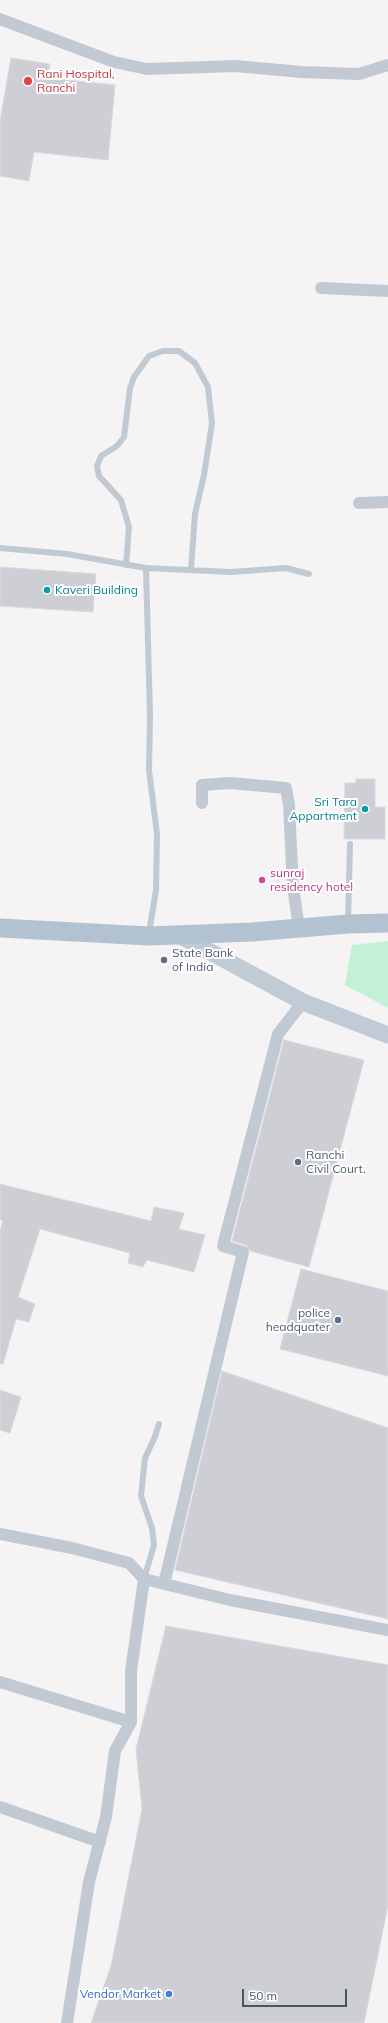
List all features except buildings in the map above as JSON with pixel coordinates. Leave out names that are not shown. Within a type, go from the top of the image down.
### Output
[{"type":"main road","points":[[0,928],[149,936],[388,923]]},
{"type":"main road","points":[[179,935],[303,1002],[388,1034]]},
{"type":"street","points":[[0,20],[114,62],[147,70],[235,66],[302,72],[359,74],[388,65]]},
{"type":"street","points":[[321,288],[388,291]]},
{"type":"street","points":[[359,503],[388,502]]},
{"type":"street","points":[[202,804],[202,785],[230,783],[286,788],[293,887],[299,928]]},
{"type":"street","points":[[164,1584],[243,1252],[223,1246],[278,1034],[303,1002]]},
{"type":"street","points":[[0,1534],[72,1548],[129,1563],[144,1579],[164,1584],[230,1600],[388,1630]]},
{"type":"street","points":[[67,2023],[89,1882],[106,1817],[115,1751],[131,1722],[131,1671],[144,1579]]},
{"type":"street","points":[[0,1682],[131,1722]]},
{"type":"street","points":[[0,1807],[100,1842]]},
{"type":"lane","points":[[126,565],[129,527],[121,500],[99,476],[97,466],[101,456],[117,446],[124,437],[130,388],[134,377],[149,356],[164,351],[179,351],[195,363],[208,387],[212,423],[196,514],[191,569]]},
{"type":"lane","points":[[0,548],[67,554],[146,568],[231,572],[286,568],[309,574]]},
{"type":"lane","points":[[146,568],[150,702],[149,770],[157,834],[156,890],[153,920],[149,936]]},
{"type":"lane","points":[[348,924],[350,844]]},
{"type":"lane","points":[[144,1579],[154,1545],[152,1528],[141,1496],[145,1458],[154,1439],[158,1424]]},
{"type":"green space","points":[[388,941],[388,1008],[345,985],[352,945]]},
{"type":"place","name":"Rani Hospital, Ranchi","points":[[28,81]]},
{"type":"place","name":"Kaveri Building","points":[[47,590]]},
{"type":"place","name":"Sri Tara Appartment","points":[[365,809]]},
{"type":"place","name":"sunraj residency hotel","points":[[262,880]]},
{"type":"place","name":"State Bank of India","points":[[164,960]]},
{"type":"place","name":"Ranchi Civil Court.","points":[[298,1162]]},
{"type":"place","name":"police headquater","points":[[338,1320]]},
{"type":"place","name":"Vendor Market","points":[[169,1994]]}]
